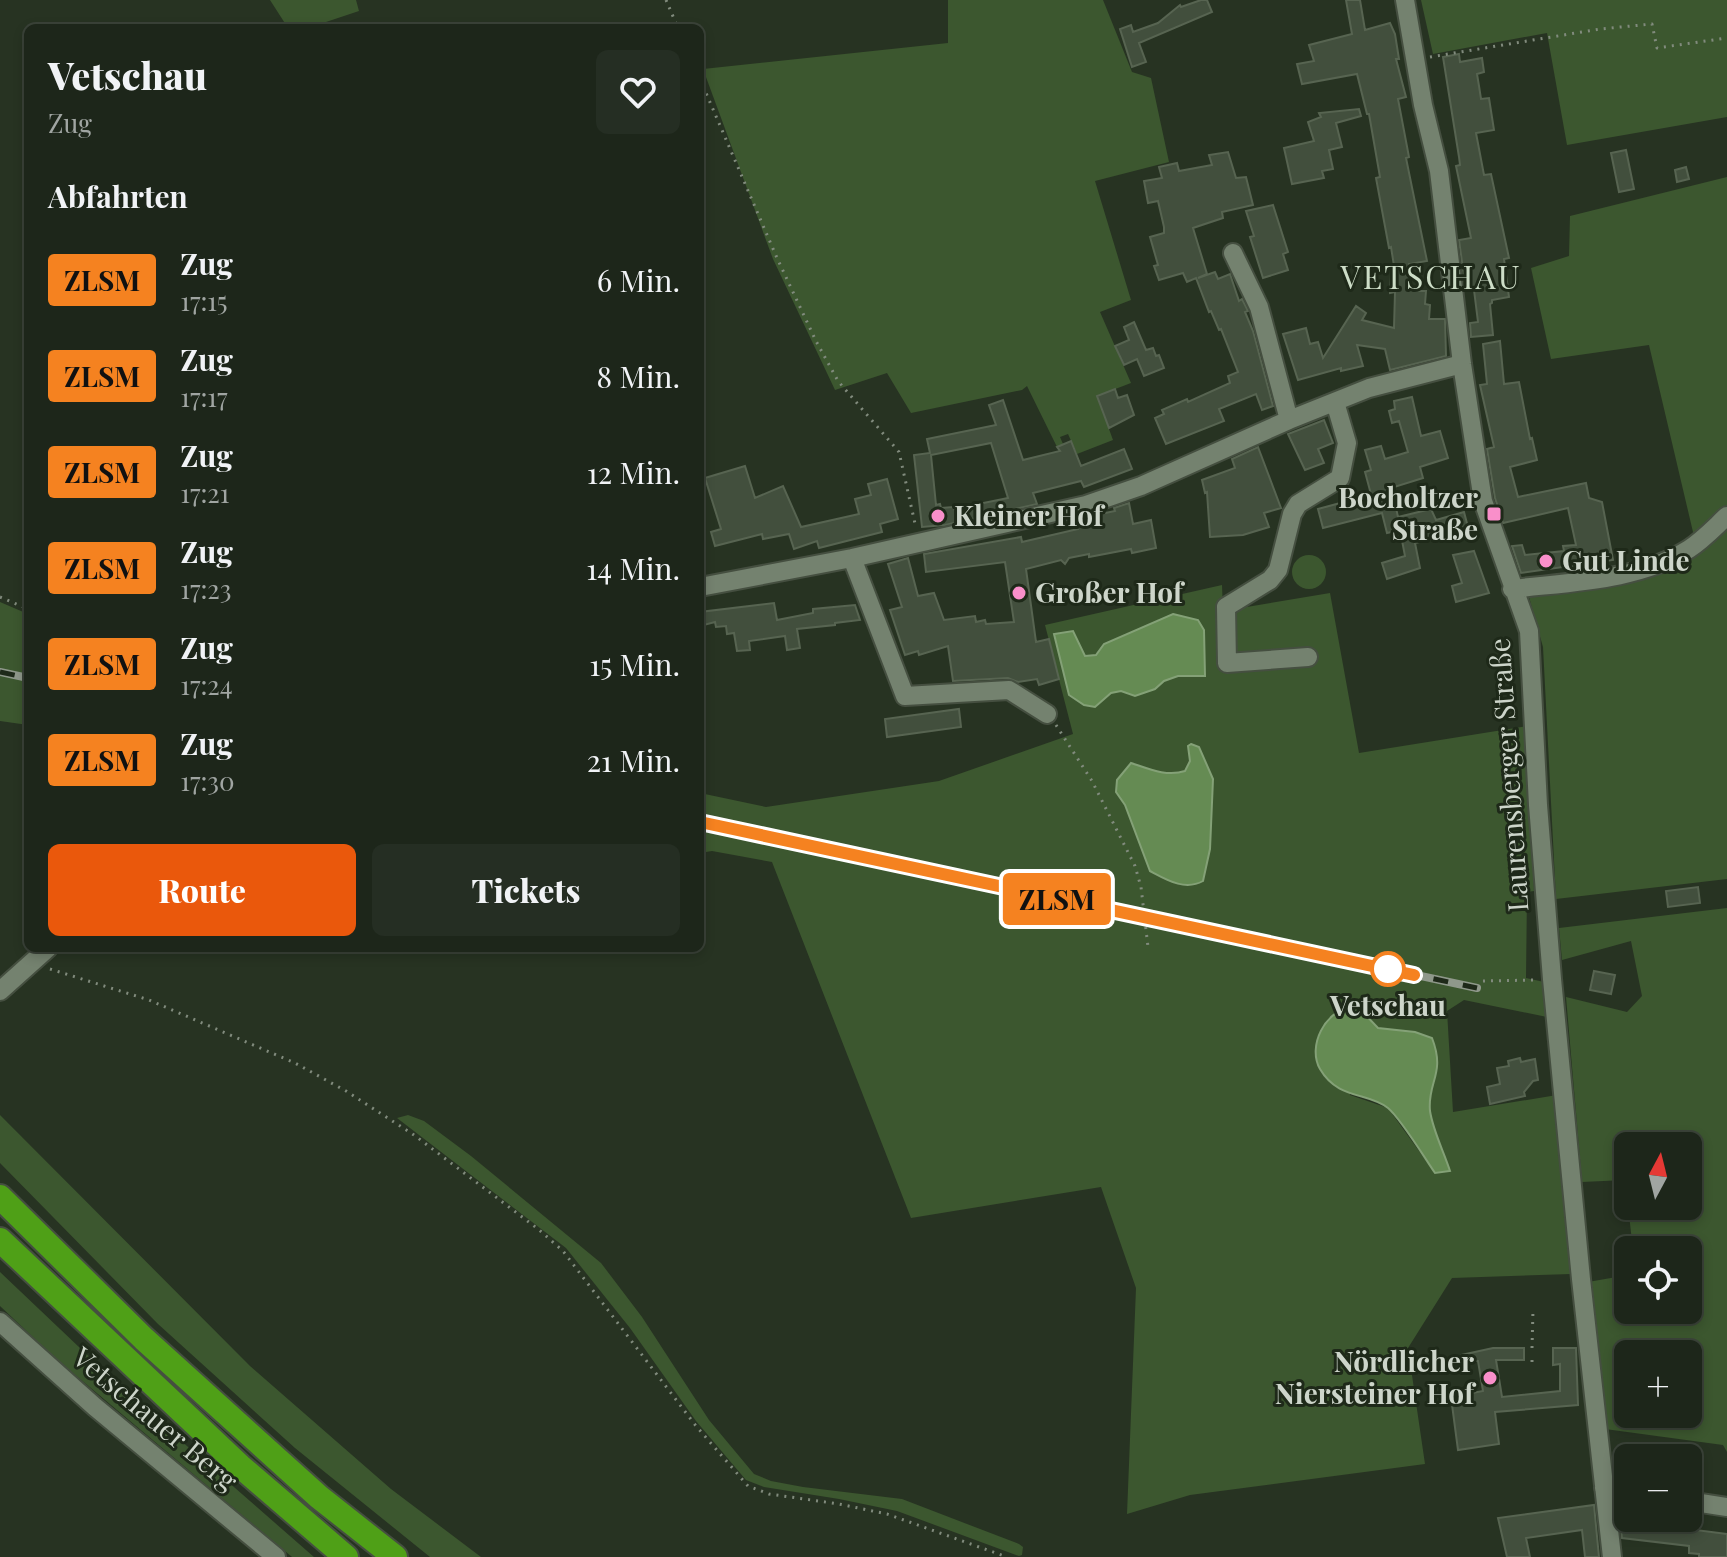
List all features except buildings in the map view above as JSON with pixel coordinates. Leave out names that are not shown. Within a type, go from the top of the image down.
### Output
[{"type":"highway","points":[[0,1197],[144,1339],[319,1497],[395,1557]]},
{"type":"highway","points":[[0,1240],[240,1466],[346,1557]]},
{"type":"street","name":"Laurensberger Straße","points":[[1405,0],[1423,105],[1439,171],[1462,364],[1483,501],[1529,631],[1538,805],[1552,979],[1612,1557]]},
{"type":"street","points":[[1233,253],[1259,307],[1289,420]]},
{"type":"street","points":[[704,586],[852,558],[1086,505],[1141,486],[1369,388],[1462,364]]},
{"type":"street","points":[[1308,657],[1227,663],[1226,607],[1270,580],[1278,570],[1292,514],[1298,504],[1340,478],[1347,443],[1335,402]]},
{"type":"street","points":[[1512,589],[1606,577],[1648,567],[1687,550],[1727,516]]},
{"type":"street","points":[[852,558],[905,696],[1009,690],[1047,714]]},
{"type":"street","points":[[0,991],[44,952]]},
{"type":"street","name":"Vetschauer Berg","points":[[0,1322],[95,1407],[276,1557]]},
{"type":"street","points":[[1604,1488],[1614,1490]]},
{"type":"street","points":[[1702,1503],[1727,1507]]},
{"type":"path","points":[[666,0],[676,24]]},
{"type":"path","points":[[1433,56],[1600,29],[1652,24],[1657,48],[1727,38]]},
{"type":"path","points":[[704,88],[816,341],[838,381],[899,452],[919,541]]},
{"type":"path","points":[[0,597],[24,607]]},
{"type":"path","points":[[1047,714],[1092,781],[1135,866],[1148,947]]},
{"type":"path","points":[[31,964],[149,1000],[215,1026],[295,1063],[346,1091],[414,1135],[563,1251],[696,1426],[748,1486],[769,1494],[887,1514],[1007,1557]]},
{"type":"path","points":[[1483,981],[1552,979]]},
{"type":"path","points":[[1532,1348],[1533,1310]]},
{"type":"path","points":[[1532,1360],[1532,1366]]},
{"type":"shaded area","points":[[270,0],[356,0],[359,11],[320,24],[285,24]]},
{"type":"shaded area","points":[[948,0],[1103,0],[1132,72],[1151,78],[1169,162],[1095,181],[1131,300],[1100,312],[1131,383],[1097,396],[1113,440],[1077,454],[1068,434],[1060,437],[1063,444],[1057,447],[1027,386],[1022,390],[911,413],[887,373],[835,390],[773,259],[704,72],[704,69],[948,43]]},
{"type":"shaded area","points":[[1421,0],[1727,0],[1727,117],[1567,145],[1547,33],[1433,54]]},
{"type":"shaded area","points":[[1727,177],[1727,879],[1556,899],[1543,647],[1529,597],[1637,576],[1688,555],[1693,532],[1649,345],[1551,359],[1531,268],[1569,256],[1570,216]]},
{"type":"shaded area","points":[[1309,555],[1321,560],[1326,572],[1321,584],[1309,589],[1297,584],[1292,572],[1297,560]]},
{"type":"shaded area","points":[[1222,585],[1223,611],[1330,593],[1359,753],[1527,726],[1534,891],[1527,892],[1526,978],[1544,982],[1547,1017],[1464,1000],[1447,1011],[1453,1112],[1557,1095],[1571,1274],[1452,1278],[1408,1348],[1425,1464],[1190,1495],[1127,1514],[1136,1288],[1101,1187],[911,1218],[772,862],[712,851],[704,852],[704,794],[766,807],[939,781],[1073,734],[1045,625]],"holes":[[[1361,1010],[1378,1028],[1415,1032],[1432,1038],[1436,1050],[1437,1067],[1430,1108],[1449,1170],[1435,1173],[1388,1108],[1350,1095]]]},
{"type":"shaded area","points":[[0,602],[24,612],[24,724],[0,721]]},
{"type":"shaded area","points":[[1173,614],[1198,620],[1204,630],[1205,676],[1178,676],[1135,696],[1121,691],[1111,693],[1095,707],[1084,705],[1069,695],[1054,634],[1073,631],[1085,656],[1096,655],[1104,644]]},
{"type":"shaded area","points":[[1188,746],[1199,747],[1213,779],[1210,849],[1203,881],[1190,885],[1176,883],[1150,871],[1125,805],[1116,792],[1117,780],[1131,763],[1165,773],[1185,771],[1190,761]]},
{"type":"shaded area","points":[[1727,908],[1727,1452],[1723,1445],[1605,1429],[1588,1282],[1614,1277],[1614,1324],[1702,1324],[1702,1236],[1631,1236],[1630,1220],[1702,1220],[1702,1132],[1614,1132],[1614,1181],[1582,1182],[1566,997],[1627,1012],[1642,996],[1631,941],[1562,960],[1559,928]]},
{"type":"shaded area","points":[[1351,1007],[1361,1010],[1378,1028],[1415,1032],[1432,1038],[1437,1069],[1430,1111],[1450,1171],[1435,1173],[1388,1108],[1335,1086],[1320,1069],[1316,1050],[1321,1031],[1333,1015]]},
{"type":"shaded area","points":[[0,1115],[250,1366],[391,1489],[481,1557],[430,1557],[295,1448],[158,1324],[0,1163]]},
{"type":"shaded area","points":[[408,1115],[424,1121],[471,1156],[601,1263],[642,1317],[709,1420],[754,1474],[771,1481],[803,1487],[902,1499],[1019,1544],[1023,1547],[1022,1555],[897,1511],[764,1487],[746,1480],[696,1421],[630,1328],[566,1248],[397,1118]]},
{"type":"shaded area","points":[[0,1272],[140,1405],[314,1557],[292,1557],[55,1358],[0,1306]]},
{"type":"railway","points":[[0,672],[24,677]]},
{"type":"railway","points":[[704,823],[1477,988]]},
{"type":"train","name":"ZLSM","points":[[704,823],[1414,975]]},
{"type":"place","name":"Bocholtzer Straße","points":[[1494,514]]},
{"type":"place","name":"Kleiner Hof","points":[[938,516]]},
{"type":"place","name":"Gut Linde","points":[[1546,561]]},
{"type":"place","name":"Großer Hof","points":[[1019,593]]},
{"type":"place","name":"Vetschau","points":[[1388,969]]},
{"type":"place","name":"Nördlicher Niersteiner Hof","points":[[1490,1378]]},
{"type":"district","name":"VETSCHAU","points":[[1431,278]]}]
